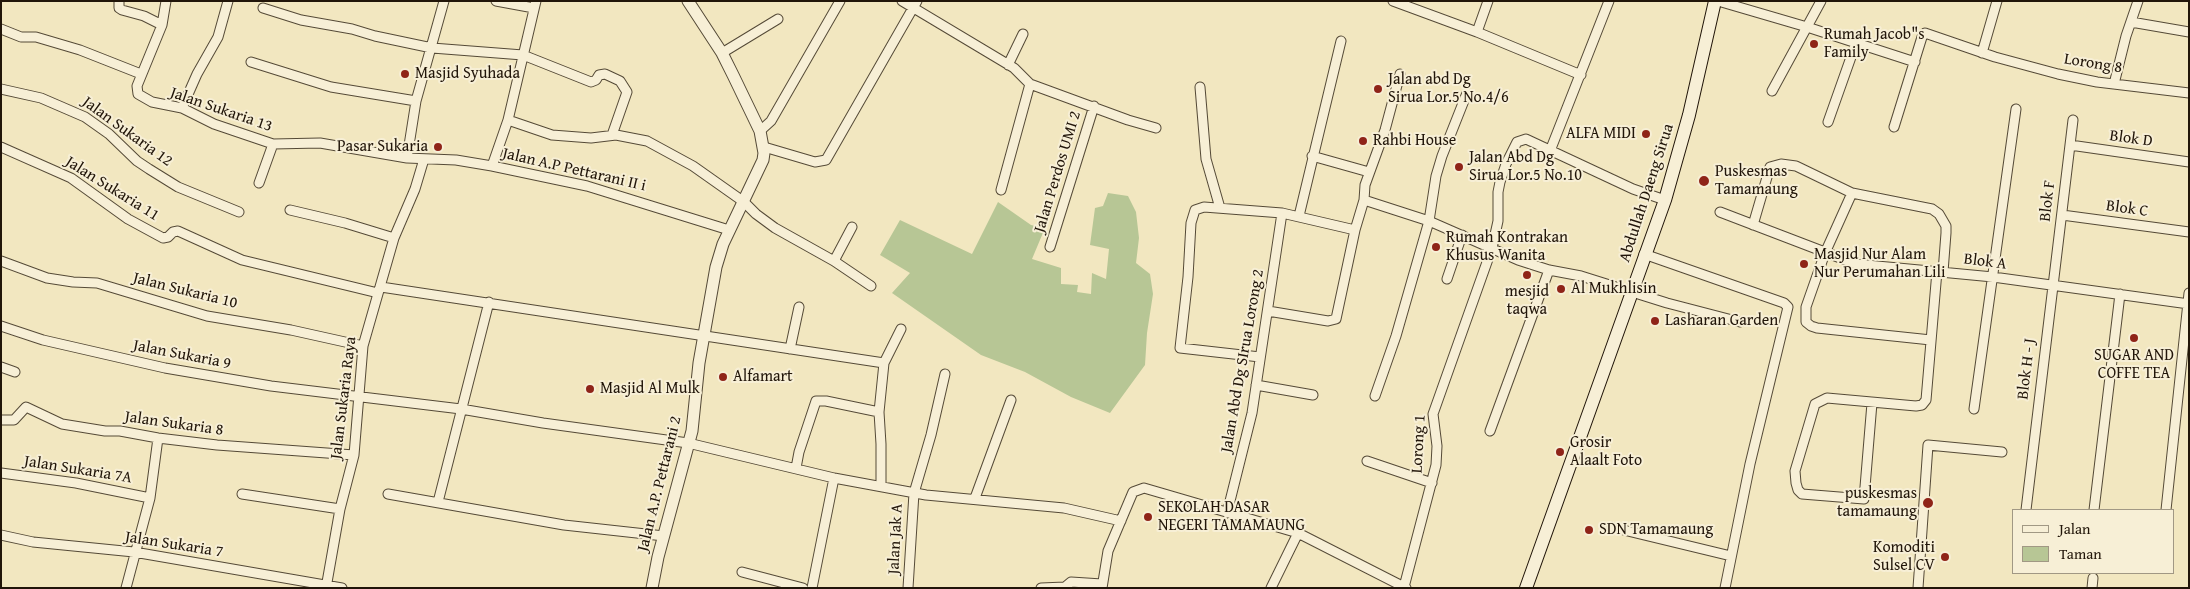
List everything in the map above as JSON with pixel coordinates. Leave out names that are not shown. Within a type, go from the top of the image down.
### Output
[{"type":"main road","name":"Abdullah Daeng Sirua","points":[[1526,588],[1562,492],[1644,254],[1665,200],[1689,115],[1716,1]]},
{"type":"street","points":[[119,1],[119,8],[122,10],[144,16],[162,24]]},
{"type":"street","name":"Jalan Sukaria 13","points":[[166,1],[162,24],[137,86],[138,94],[152,102],[182,108],[214,124],[273,144],[320,143],[407,158]]},
{"type":"street","points":[[182,108],[197,74],[218,37],[228,1]]},
{"type":"street","points":[[407,158],[416,101],[444,1]]},
{"type":"street","points":[[492,166],[508,120],[535,4],[496,1]]},
{"type":"street","name":"Jalan A.P. Pettarani 2","points":[[652,588],[695,412],[703,337],[716,267],[729,230],[763,160],[764,147],[760,131],[722,53],[688,1]]},
{"type":"street","points":[[760,131],[771,121],[840,1]]},
{"type":"street","points":[[902,1],[915,4],[1008,65],[1030,84],[1128,120],[1156,128]]},
{"type":"street","points":[[1393,1],[1477,32],[1581,75]]},
{"type":"street","points":[[1477,32],[1488,1]]},
{"type":"street","points":[[1550,151],[1609,1]]},
{"type":"street","points":[[1716,1],[1807,27],[1915,62],[1894,126]]},
{"type":"street","points":[[1772,92],[1821,1]]},
{"type":"street","points":[[1983,53],[1996,1]]},
{"type":"street","points":[[2114,84],[2138,1]]},
{"type":"street","points":[[764,147],[815,162],[826,160],[915,4]]},
{"type":"street","points":[[263,8],[301,20],[352,29],[432,48],[523,55],[587,81],[594,82],[601,74],[620,81],[627,92],[612,135]]},
{"type":"street","points":[[722,53],[778,20]]},
{"type":"street","points":[[2131,22],[2189,32]]},
{"type":"street","points":[[1,29],[21,37],[36,36],[80,50],[141,74]]},
{"type":"street","points":[[1008,65],[1023,34]]},
{"type":"street","name":"Lorong 8","points":[[1915,62],[1922,37],[1925,34],[1940,37],[1995,57],[2058,74],[2114,84],[2189,92]]},
{"type":"street","points":[[1298,216],[1341,42]]},
{"type":"street","points":[[1828,122],[1856,43]]},
{"type":"street","points":[[251,62],[269,66],[331,87],[416,101]]},
{"type":"street","points":[[1268,311],[1328,321],[1336,319],[1364,200],[1365,185],[1385,130],[1400,74]]},
{"type":"street","points":[[1001,190],[1030,84]]},
{"type":"street","points":[[1200,87],[1206,159],[1220,208]]},
{"type":"street","name":"Jalan Sukaria 12","points":[[1,89],[41,98],[84,117],[109,134],[137,161],[178,187],[239,212]]},
{"type":"street","points":[[1375,396],[1396,336],[1429,221],[1436,176],[1442,156],[1468,93]]},
{"type":"street","name":"Jalan Perdos UMI 2","points":[[1050,248],[1094,106]]},
{"type":"street","points":[[1974,409],[2016,109]]},
{"type":"street","points":[[508,120],[534,131],[552,135],[591,138],[612,135],[638,138],[674,154],[744,202],[775,228],[871,286]]},
{"type":"street","name":"Blok F","points":[[2053,285],[2073,120]]},
{"type":"street","name":"Lorong 1","points":[[1405,588],[1432,484],[1436,452],[1433,414],[1492,248],[1498,221],[1500,182],[1506,164],[1517,142],[1526,139],[1633,189],[1665,200]]},
{"type":"street","points":[[259,183],[273,144]]},
{"type":"street","name":"Blok D","points":[[2070,146],[2189,162]]},
{"type":"street","name":"Jalan Sukaria 11","points":[[1,147],[71,178],[128,219],[163,238],[168,237],[172,232],[178,231],[242,260],[379,290]]},
{"type":"street","points":[[1312,156],[1370,172]]},
{"type":"street","name":"Jalan A.P Pettarani II i","points":[[407,158],[456,160],[587,186],[729,230]]},
{"type":"street","name":"Jalan Sukaria Raya","points":[[326,587],[340,509],[354,455],[363,346],[394,238],[415,189],[424,158]]},
{"type":"street","points":[[1753,225],[1768,171],[1773,165],[1796,166],[1852,193],[1932,210],[1939,214],[1946,226],[1946,233],[1931,340],[1927,397],[1921,405],[1906,406],[1827,398],[1815,404],[1795,470],[1798,490],[1802,494],[1864,500],[1872,403]]},
{"type":"street","points":[[1852,193],[1825,253],[1806,307],[1805,316],[1808,325],[1817,328],[1931,340]]},
{"type":"street","points":[[1364,200],[1429,221],[1518,260],[1549,270],[1580,276],[1632,291],[1667,304],[1740,322]]},
{"type":"street","points":[[1260,357],[1182,349],[1180,346],[1187,290],[1193,212],[1204,208],[1220,208],[1282,213],[1356,230]]},
{"type":"street","points":[[290,210],[345,222],[394,238]]},
{"type":"street","name":"Blok A","points":[[1720,212],[1856,264],[1993,277],[2188,304]]},
{"type":"street","name":"Jalan Abd Dg SIrua Lorong 2","points":[[1228,514],[1252,413],[1282,213]]},
{"type":"street","name":"Blok C","points":[[2062,215],[2189,232]]},
{"type":"street","points":[[834,262],[852,227]]},
{"type":"street","points":[[1447,280],[1462,235]]},
{"type":"street","points":[[1644,254],[1784,303],[1788,307],[1750,464],[1725,588]]},
{"type":"street","name":"Jalan Sukaria 10","points":[[1,261],[47,278],[97,283],[207,316],[291,330],[363,346]]},
{"type":"street","points":[[1490,431],[1549,270]]},
{"type":"street","name":"Blok H - J","points":[[2026,509],[2053,285]]},
{"type":"street","points":[[379,290],[489,302],[703,337],[884,363]]},
{"type":"street","points":[[2166,509],[2189,293]]},
{"type":"street","points":[[2094,509],[2120,294]]},
{"type":"street","points":[[438,502],[489,302]]},
{"type":"street","points":[[790,349],[799,307]]},
{"type":"street","name":"Jalan Sukaria 9","points":[[1,326],[43,340],[165,368],[360,398],[461,409],[543,423],[688,443],[834,478],[914,493],[1064,508],[1121,521]]},
{"type":"street","points":[[881,486],[882,444],[879,412],[884,363],[901,329]]},
{"type":"street","points":[[1,368],[15,372]]},
{"type":"street","name":"Jalan Jak A","points":[[908,588],[914,493],[931,435],[945,374]]},
{"type":"street","points":[[1256,385],[1313,395]]},
{"type":"street","points":[[975,498],[1011,400]]},
{"type":"street","points":[[796,468],[799,452],[816,401],[826,401],[879,412]]},
{"type":"street","name":"Jalan Sukaria 8","points":[[1,420],[14,420],[26,407],[62,424],[105,431],[120,431],[158,438],[248,448],[354,455]]},
{"type":"street","points":[[126,588],[134,552],[150,498],[158,438]]},
{"type":"street","points":[[1918,588],[1928,445],[2002,452]]},
{"type":"street","points":[[1367,461],[1432,484]]},
{"type":"street","name":"Jalan Sukaria 7A","points":[[1,473],[76,483],[150,498]]},
{"type":"street","points":[[812,588],[834,478]]},
{"type":"street","points":[[1041,588],[1065,586],[1072,582],[1102,586],[1108,551],[1133,492],[1146,488],[1228,514],[1298,533],[1405,588]]},
{"type":"street","points":[[242,494],[340,509]]},
{"type":"street","points":[[388,494],[564,524],[664,536]]},
{"type":"street","points":[[1611,527],[1731,556]]},
{"type":"street","points":[[1271,588],[1298,533]]},
{"type":"street","name":"Jalan Sukaria 7","points":[[1,535],[33,542],[134,552],[326,587],[342,588]]},
{"type":"street","points":[[742,572],[803,588]]},
{"type":"green space","points":[[1108,193],[1128,196],[1136,212],[1139,238],[1136,263],[1150,274],[1153,294],[1147,333],[1145,365],[1110,413],[1071,397],[1025,372],[981,355],[892,293],[910,273],[880,255],[900,220],[972,254],[998,202],[1031,225],[1045,228],[1032,259],[1061,268],[1061,284],[1078,285],[1077,292],[1091,294],[1092,273],[1106,279],[1109,249],[1090,245],[1095,208],[1103,206]]},
{"type":"place","name":"Rumah Jacob\"s Family","points":[[1814,44]]},
{"type":"place","name":"Masjid Syuhada","points":[[405,74]]},
{"type":"place","name":"Jalan abd Dg Sirua Lor.5 No.4/6","points":[[1378,89]]},
{"type":"place","name":"ALFA MIDI","points":[[1646,134]]},
{"type":"place","name":"Rahbi House","points":[[1363,141]]},
{"type":"place","name":"Pasar Sukaria","points":[[438,147]]},
{"type":"place","name":"Jalan Abd Dg Sirua Lor.5 No.10","points":[[1459,167]]},
{"type":"place","name":"Puskesmas Tamamaung","points":[[1704,181]]},
{"type":"place","name":"Rumah Kontrakan Khusus Wanita","points":[[1436,247]]},
{"type":"place","name":"Masjid Nur Alam Nur Perumahan Lili","points":[[1804,264]]},
{"type":"place","name":"mesjid taqwa","points":[[1527,275]]},
{"type":"place","name":"Al Mukhlisin","points":[[1561,289]]},
{"type":"place","name":"Lasharan Garden","points":[[1655,321]]},
{"type":"place","name":"SUGAR AND COFFE TEA","points":[[2134,338]]},
{"type":"place","name":"Alfamart","points":[[723,377]]},
{"type":"place","name":"Masjid Al Mulk","points":[[590,389]]},
{"type":"place","name":"Grosir Alaalt Foto","points":[[1560,452]]},
{"type":"place","name":"puskesmas tamamaung","points":[[1928,503]]},
{"type":"place","name":"SEKOLAH DASAR NEGERI TAMAMAUNG","points":[[1148,517]]},
{"type":"place","name":"SDN Tamamaung","points":[[1589,530]]},
{"type":"place","name":"Komoditi Sulsel CV","points":[[1945,557]]}]
